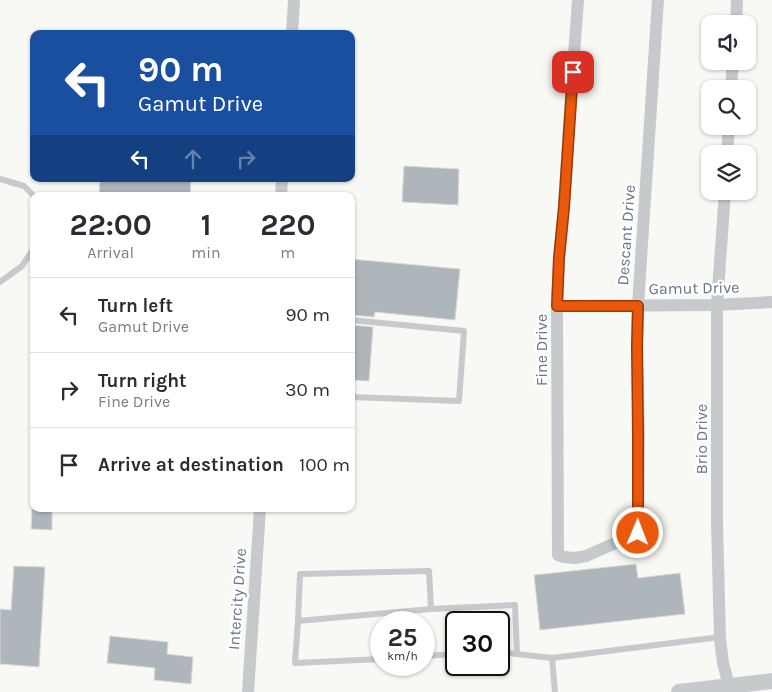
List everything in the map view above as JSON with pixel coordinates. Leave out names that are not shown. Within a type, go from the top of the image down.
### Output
[{"type":"street","points":[[292,30],[294,0]]},
{"type":"street","name":"Fine Drive","points":[[578,0],[557,306],[558,555],[575,558],[586,556],[638,533]]},
{"type":"street","name":"Descant Drive","points":[[638,533],[638,306],[658,0]]},
{"type":"street","points":[[737,15],[738,0]]},
{"type":"street","name":"Brio Drive","points":[[723,200],[717,305],[717,523],[720,637],[723,662],[729,686]]},
{"type":"street","name":"Gamut Drive","points":[[557,306],[717,305],[772,302]]},
{"type":"street","name":"Intercity Drive","points":[[248,692],[260,512]]},
{"type":"street","points":[[679,692],[772,681]]},
{"type":"lane","points":[[0,179],[24,186],[30,192]]},
{"type":"lane","points":[[0,282],[22,266],[30,254]]},
{"type":"lane","points":[[355,320],[464,331],[459,402],[355,397]]},
{"type":"lane","points":[[370,660],[295,663],[300,574],[429,571],[431,609]]},
{"type":"lane","points":[[298,622],[431,609],[515,605],[517,654]]},
{"type":"lane","points":[[510,653],[552,658],[720,637]]},
{"type":"lane","points":[[552,658],[555,692]]},
{"type":"building","points":[[404,166],[459,169],[458,205],[402,202]]},
{"type":"building","points":[[100,182],[191,182],[190,192],[99,192]]},
{"type":"building","points":[[355,259],[460,269],[455,320],[375,312],[374,317],[355,315]]},
{"type":"building","points":[[355,325],[373,327],[369,381],[355,380]]},
{"type":"building","points":[[32,512],[52,512],[52,530],[31,529]]},
{"type":"building","points":[[636,564],[638,578],[680,573],[685,614],[540,630],[534,575]]},
{"type":"building","points":[[14,566],[45,567],[39,667],[0,664],[0,609],[11,610]]},
{"type":"building","points":[[110,636],[168,642],[167,654],[193,657],[191,684],[154,680],[155,668],[107,663]]},
{"type":"route","points":[[573,72],[557,306],[638,306],[638,533]]}]
